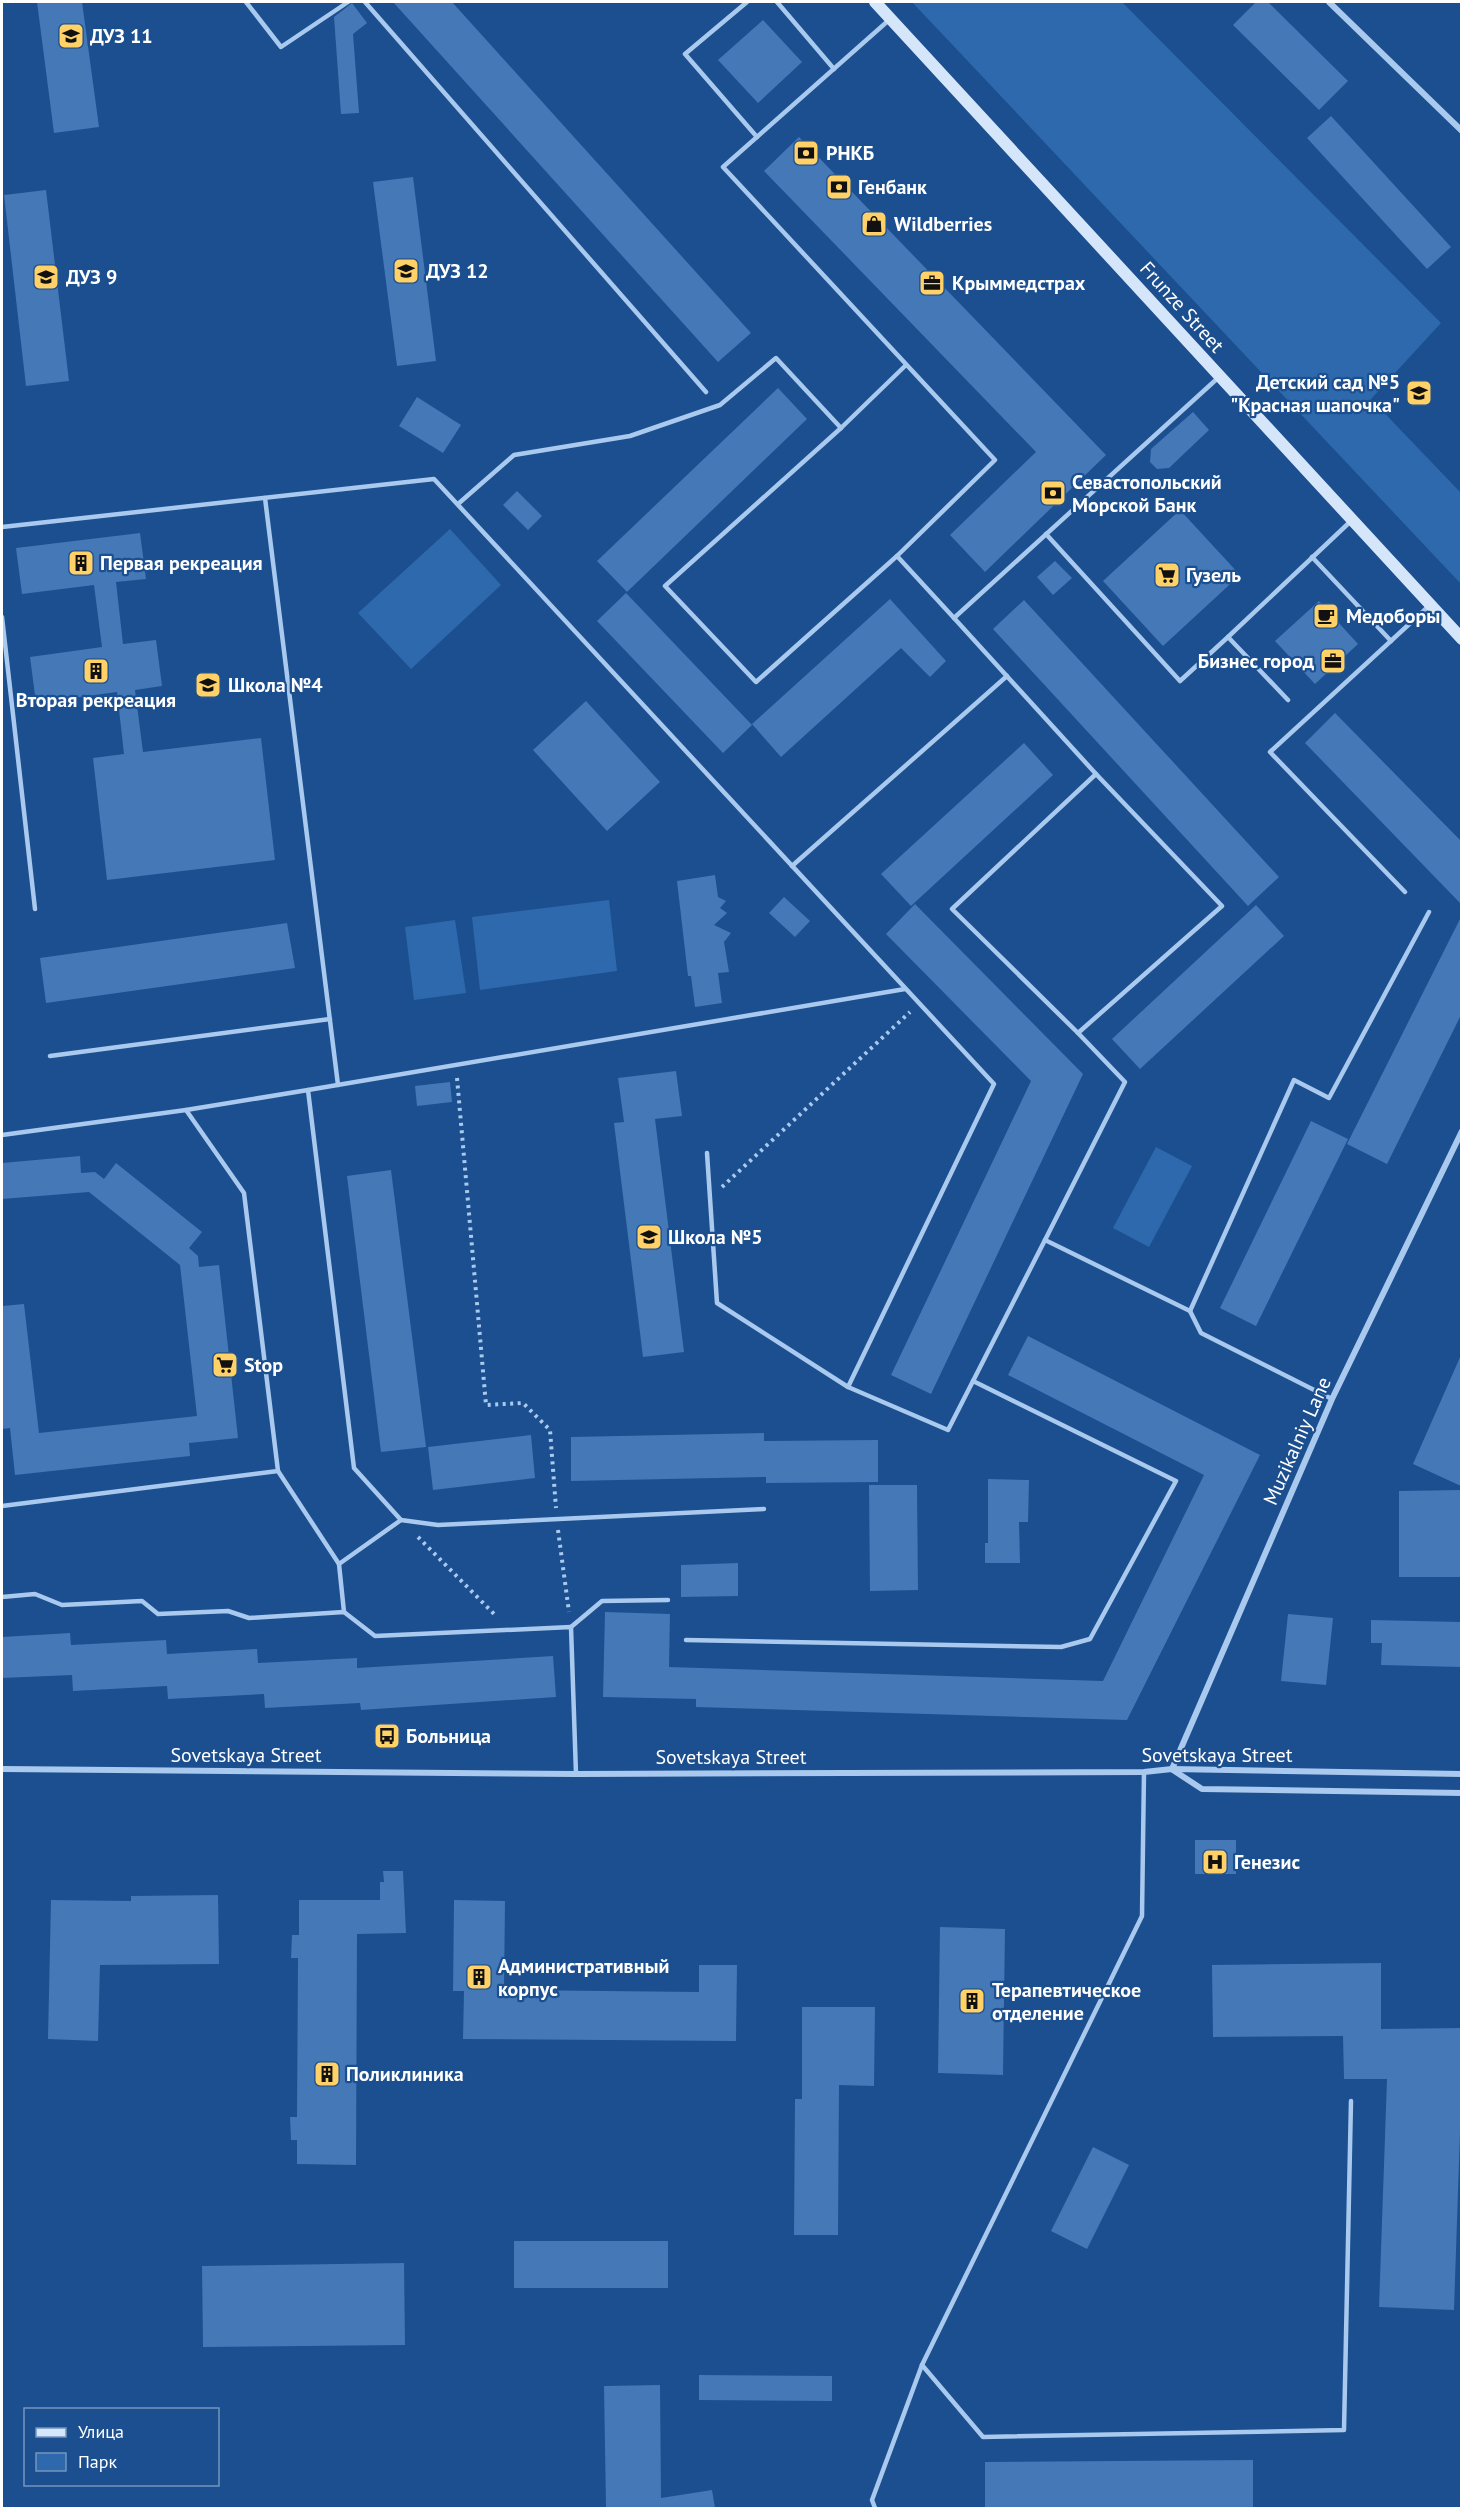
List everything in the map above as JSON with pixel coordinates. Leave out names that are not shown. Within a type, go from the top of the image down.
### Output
[{"type":"main road","name":"Frunze Street","points":[[875,2],[1461,639]]},
{"type":"street","points":[[1329,2],[1461,131]]},
{"type":"street","name":"Muzikalniy Lane","points":[[1172,1769],[1332,1399],[1461,1131]]},
{"type":"street","name":"Sovetskaya Street","points":[[2,1769],[576,1774],[1144,1772],[1172,1769],[1461,1774]]},
{"type":"street","points":[[1172,1769],[1202,1789],[1461,1792]]},
{"type":"lane","points":[[246,2],[281,47],[348,2]]},
{"type":"lane","points":[[365,2],[706,392]]},
{"type":"lane","points":[[747,2],[685,54],[757,137]]},
{"type":"lane","points":[[777,2],[834,69]]},
{"type":"lane","points":[[891,18],[723,167],[995,460],[897,556],[756,682],[665,586],[841,428],[906,365]]},
{"type":"lane","points":[[458,504],[514,455],[630,436],[720,405],[776,358],[841,428]]},
{"type":"lane","points":[[954,618],[1220,377]]},
{"type":"lane","points":[[2,527],[434,480],[458,504],[994,1084],[848,1387]]},
{"type":"lane","points":[[266,498],[338,1085]]},
{"type":"lane","points":[[1046,534],[1180,681],[1352,520]]},
{"type":"lane","points":[[897,556],[1096,774],[1222,906],[1078,1034]]},
{"type":"lane","points":[[1312,557],[1391,641]]},
{"type":"lane","points":[[1406,892],[1270,752],[1430,605]]},
{"type":"lane","points":[[2,617],[35,909]]},
{"type":"lane","points":[[1227,637],[1288,700]]},
{"type":"lane","points":[[792,866],[1007,676]]},
{"type":"lane","points":[[707,1153],[717,1303],[848,1387],[948,1430],[1125,1082],[952,909],[1096,774]]},
{"type":"lane","points":[[1190,1311],[1294,1080],[1329,1098],[1429,912]]},
{"type":"lane","points":[[2,1135],[186,1110],[905,989]]},
{"type":"lane","points":[[50,1056],[330,1019]]},
{"type":"lane","points":[[308,1090],[354,1468],[401,1520],[438,1525],[764,1509]]},
{"type":"lane","points":[[186,1110],[244,1193],[278,1471],[339,1564],[344,1612]]},
{"type":"lane","points":[[1045,1240],[1190,1311],[1201,1333],[1332,1399]]},
{"type":"lane","points":[[686,1640],[1061,1647],[1090,1639],[1176,1481],[973,1381]]},
{"type":"lane","points":[[2,1506],[278,1471]]},
{"type":"lane","points":[[339,1564],[401,1520]]},
{"type":"lane","points":[[2,1597],[35,1594],[62,1605],[142,1601],[158,1614],[228,1611],[249,1618],[344,1612],[375,1636],[571,1627],[602,1601],[668,1600]]},
{"type":"lane","points":[[571,1627],[576,1774]]},
{"type":"lane","points":[[875,2508],[872,2500],[922,2365],[1142,1916],[1144,1772]]},
{"type":"lane","points":[[922,2365],[983,2437],[1344,2430],[1351,2101]]},
{"type":"path","points":[[710,1197],[919,1004]]},
{"type":"path","points":[[456,1065],[486,1405],[523,1403],[550,1430],[557,1520],[571,1627]]},
{"type":"path","points":[[401,1520],[511,1630]]},
{"type":"green space","points":[[912,2],[1122,2],[1441,323],[1371,399],[1461,493],[1461,584]]},
{"type":"green space","points":[[450,529],[501,585],[411,669],[358,613]]},
{"type":"green space","points":[[609,900],[617,971],[480,990],[472,917]]},
{"type":"green space","points":[[455,920],[466,993],[414,1000],[405,927]]},
{"type":"green space","points":[[1156,1147],[1192,1166],[1149,1247],[1113,1228]]},
{"type":"building","points":[[37,2],[82,2],[99,127],[54,133]]},
{"type":"building","points":[[393,2],[452,2],[751,333],[718,362]]},
{"type":"building","points":[[1256,2],[1268,2],[1348,81],[1319,110],[1233,25]]},
{"type":"building","points":[[352,3],[367,23],[353,34],[359,113],[341,114],[334,17]]},
{"type":"building","points":[[763,20],[802,62],[758,103],[718,60]]},
{"type":"building","points":[[1331,116],[1451,247],[1427,269],[1307,138]]},
{"type":"building","points":[[799,137],[1106,455],[985,572],[950,535],[1036,452],[764,171]]},
{"type":"building","points":[[413,177],[436,361],[397,366],[373,182]]},
{"type":"building","points":[[46,190],[69,381],[26,386],[4,195]]},
{"type":"building","points":[[778,388],[807,419],[627,592],[597,561]]},
{"type":"building","points":[[417,397],[461,425],[443,453],[399,426]]},
{"type":"building","points":[[1193,412],[1209,430],[1169,468],[1157,469],[1150,462],[1151,449]]},
{"type":"building","points":[[517,491],[542,516],[528,530],[503,505]]},
{"type":"building","points":[[1180,510],[1240,575],[1163,646],[1103,581]]},
{"type":"building","points":[[140,533],[146,579],[116,582],[123,644],[156,640],[162,686],[135,690],[143,752],[261,738],[275,860],[107,880],[93,758],[124,754],[117,692],[36,703],[30,657],[102,647],[94,585],[22,594],[16,548]]},
{"type":"building","points":[[1055,561],[1072,578],[1053,595],[1037,577]]},
{"type":"building","points":[[626,593],[752,725],[723,753],[597,621]]},
{"type":"building","points":[[890,599],[946,661],[930,677],[901,648],[781,757],[752,724]]},
{"type":"building","points":[[1024,600],[1279,877],[1248,906],[993,629]]},
{"type":"building","points":[[1319,601],[1358,644],[1315,684],[1275,641]]},
{"type":"building","points":[[586,701],[660,782],[607,831],[533,750]]},
{"type":"building","points":[[1335,713],[1461,841],[1461,904],[1305,743]]},
{"type":"building","points":[[1024,743],[1053,775],[911,906],[881,874]]},
{"type":"building","points":[[715,875],[718,897],[726,901],[720,908],[727,913],[714,925],[731,933],[724,942],[729,972],[718,973],[722,1003],[695,1007],[691,976],[688,976],[677,881]]},
{"type":"building","points":[[784,897],[810,921],[795,937],[769,913]]},
{"type":"building","points":[[915,904],[1083,1074],[931,1394],[891,1375],[1031,1081],[886,934]]},
{"type":"building","points":[[1256,905],[1284,936],[1140,1069],[1112,1039]]},
{"type":"building","points":[[1461,917],[1461,1015],[1387,1164],[1347,1144]]},
{"type":"building","points":[[287,923],[295,968],[46,1003],[40,958]]},
{"type":"building","name":"Школа №5","points":[[676,1071],[682,1116],[655,1119],[684,1352],[643,1357],[614,1123],[624,1122],[618,1078]]},
{"type":"building","points":[[450,1082],[452,1102],[417,1106],[415,1086]]},
{"type":"building","points":[[1311,1121],[1348,1139],[1256,1326],[1220,1308]]},
{"type":"building","points":[[80,1156],[81,1173],[95,1172],[104,1179],[116,1163],[202,1232],[189,1248],[198,1256],[199,1267],[219,1265],[238,1438],[189,1443],[190,1456],[15,1475],[10,1428],[2,1429],[2,1306],[24,1304],[39,1433],[197,1416],[180,1265],[89,1192],[2,1199],[2,1163]]},
{"type":"building","points":[[391,1170],[426,1447],[381,1452],[347,1176]]},
{"type":"building","points":[[1028,1336],[1260,1455],[1127,1720],[696,1707],[696,1699],[603,1697],[605,1612],[670,1614],[669,1667],[1103,1681],[1204,1475],[1008,1375]]},
{"type":"building","points":[[1461,1355],[1461,1486],[1413,1464]]},
{"type":"building","points":[[764,1433],[764,1441],[878,1440],[878,1482],[766,1483],[766,1477],[571,1481],[571,1437]]},
{"type":"building","points":[[531,1435],[535,1478],[433,1490],[428,1447]]},
{"type":"building","points":[[988,1479],[1029,1480],[1028,1522],[1019,1522],[1020,1563],[985,1563],[985,1543],[988,1543]]},
{"type":"building","points":[[869,1485],[917,1485],[918,1590],[870,1591]]},
{"type":"building","points":[[1461,1490],[1461,1577],[1399,1577],[1399,1491]]},
{"type":"building","points":[[738,1563],[738,1596],[681,1597],[681,1565]]},
{"type":"building","points":[[1288,1614],[1333,1618],[1326,1685],[1281,1681]]},
{"type":"building","points":[[1371,1620],[1461,1622],[1461,1667],[1381,1665],[1382,1643],[1371,1643]]},
{"type":"building","points":[[70,1633],[71,1645],[166,1640],[167,1654],[257,1649],[258,1663],[357,1658],[357,1668],[553,1656],[556,1697],[361,1710],[360,1703],[265,1708],[264,1694],[168,1699],[167,1686],[73,1691],[72,1675],[2,1678],[2,1637]]},
{"type":"building","name":"Генезис","points":[[1195,1840],[1236,1840],[1236,1874],[1195,1874]]},
{"type":"building","name":"Поликлиника","points":[[383,1871],[403,1871],[406,1933],[357,1934],[356,2165],[297,2164],[297,2140],[291,2140],[290,2117],[297,2117],[298,1958],[291,1958],[292,1935],[299,1935],[299,1900],[380,1900],[380,1882],[384,1882]]},
{"type":"building","points":[[218,1895],[219,1964],[100,1965],[98,2041],[48,2039],[51,1900],[131,1901],[131,1896]]},
{"type":"building","name":"Административный корпус","points":[[454,1900],[505,1901],[504,1990],[699,1992],[699,1965],[737,1965],[736,2041],[463,2039],[464,1991],[453,1991]]},
{"type":"building","name":"Терапевтическое отделение","points":[[940,1927],[1005,1929],[1003,2075],[938,2073]]},
{"type":"building","points":[[1381,1963],[1381,2029],[1461,2028],[1461,2103],[1454,2310],[1379,2307],[1387,2079],[1344,2079],[1343,2036],[1213,2037],[1212,1965]]},
{"type":"building","points":[[802,2007],[875,2007],[874,2086],[839,2085],[838,2235],[794,2235],[795,2099],[802,2099]]},
{"type":"building","points":[[1093,2147],[1129,2165],[1087,2249],[1051,2231]]},
{"type":"building","points":[[514,2241],[668,2241],[668,2288],[514,2288]]},
{"type":"building","points":[[404,2263],[405,2345],[203,2347],[202,2266]]},
{"type":"building","points":[[699,2375],[832,2376],[832,2401],[699,2400]]},
{"type":"building","points":[[660,2385],[661,2498],[712,2490],[715,2508],[606,2508],[604,2386]]},
{"type":"building","points":[[1253,2460],[1253,2508],[985,2508],[985,2462]]},
{"type":"place","name":"ДУЗ 11","points":[[71,36]]},
{"type":"place","name":"РНКБ","points":[[806,153]]},
{"type":"place","name":"Генбанк","points":[[839,187]]},
{"type":"place","name":"Wildberries","points":[[874,224]]},
{"type":"place","name":"ДУЗ 12","points":[[406,271]]},
{"type":"place","name":"ДУЗ 9","points":[[46,277]]},
{"type":"place","name":"Крыммедстрах","points":[[932,283]]},
{"type":"place","name":"Детский сад №5 \"Красная шапочка\"","points":[[1419,393]]},
{"type":"place","name":"Севастопольский Морской Банк","points":[[1053,493]]},
{"type":"place","name":"Первая рекреация","points":[[81,563]]},
{"type":"place","name":"Гузель","points":[[1167,575]]},
{"type":"place","name":"Медоборы","points":[[1326,616]]},
{"type":"place","name":"Бизнес город","points":[[1333,661]]},
{"type":"place","name":"Вторая рекреация","points":[[96,671]]},
{"type":"place","name":"Школа №4","points":[[208,685]]},
{"type":"place","name":"Школа №5","points":[[649,1237]]},
{"type":"place","name":"Stop","points":[[225,1365]]},
{"type":"place","name":"Больница","points":[[387,1736]]},
{"type":"place","name":"Генезис","points":[[1215,1862]]},
{"type":"place","name":"Административный корпус","points":[[479,1977]]},
{"type":"place","name":"Терапевтическое отделение","points":[[972,2001]]},
{"type":"place","name":"Поликлиника","points":[[327,2074]]}]
